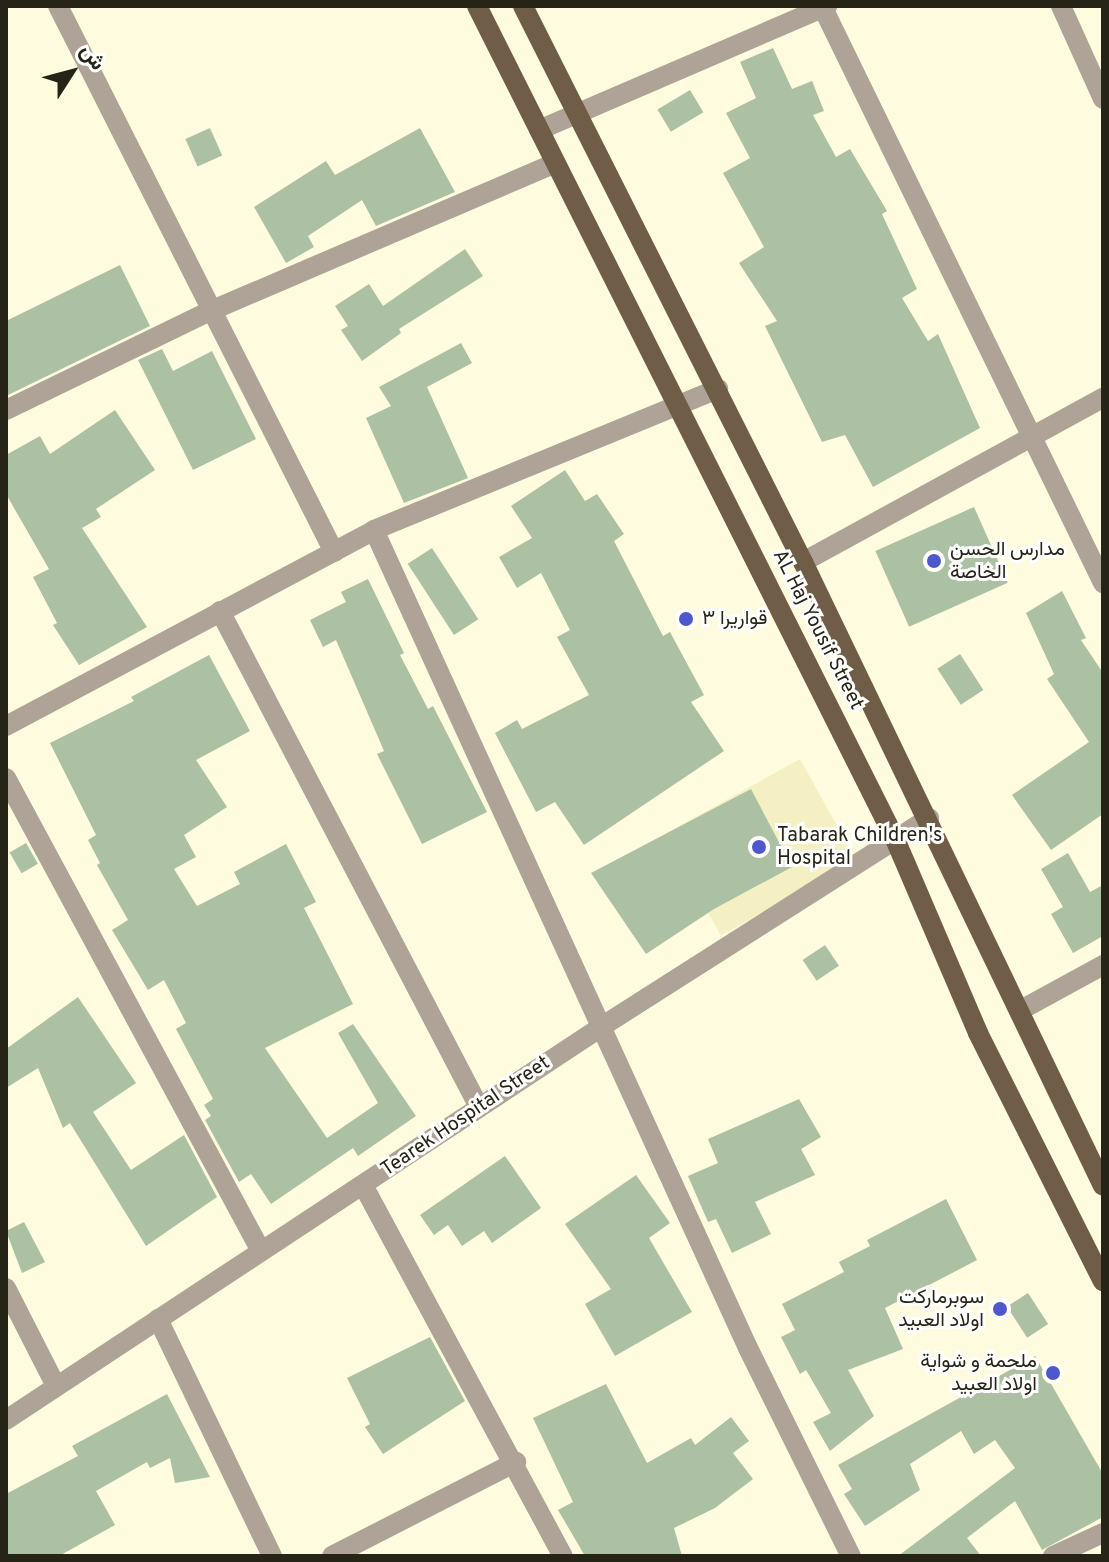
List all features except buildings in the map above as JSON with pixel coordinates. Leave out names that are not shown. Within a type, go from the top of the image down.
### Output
[{"type":"main road","name":"AL Haj Yousif Street","points":[[477,6],[553,164],[895,839],[978,1033],[1103,1281]]},
{"type":"main road","name":"AL Haj Yousif Street","points":[[523,6],[576,116],[718,389],[929,818],[1103,1186]]},
{"type":"street","points":[[58,6],[208,312],[334,552]]},
{"type":"street","points":[[1061,6],[1102,94]]},
{"type":"street","points":[[539,130],[824,7],[1103,583]]},
{"type":"street","points":[[6,410],[208,312],[553,164]]},
{"type":"street","points":[[6,726],[374,530],[679,408],[718,389]]},
{"type":"street","points":[[803,562],[1029,435],[1103,398]]},
{"type":"street","points":[[374,530],[748,1348],[851,1556]]},
{"type":"street","points":[[220,611],[479,1107]]},
{"type":"street","points":[[6,778],[261,1251]]},
{"type":"street","name":"Tearek Hospital Street","points":[[6,1420],[601,1027],[929,818]]},
{"type":"street","points":[[1019,1011],[1103,965]]},
{"type":"street","points":[[363,1185],[516,1462],[563,1556]]},
{"type":"street","points":[[6,1288],[56,1386]]},
{"type":"street","points":[[158,1319],[272,1556]]},
{"type":"street","points":[[332,1556],[516,1462]]},
{"type":"street","points":[[1053,1556],[1103,1533]]},
{"type":"shaded area","name":"Tabarak Children's Hospital","points":[[800,759],[856,860],[721,936],[664,834]]},
{"type":"place","name":"مدارس الحسن الخاصة","points":[[934,561]]},
{"type":"place","name":"قواريرا ٣","points":[[686,619]]},
{"type":"place","name":"Tabarak Children's Hospital","points":[[759,847]]},
{"type":"place","name":"سوبرماركت اولاد العبيد","points":[[1000,1309]]},
{"type":"place","name":"ملحمة و شواية اولاد العبيد","points":[[1053,1373]]}]
